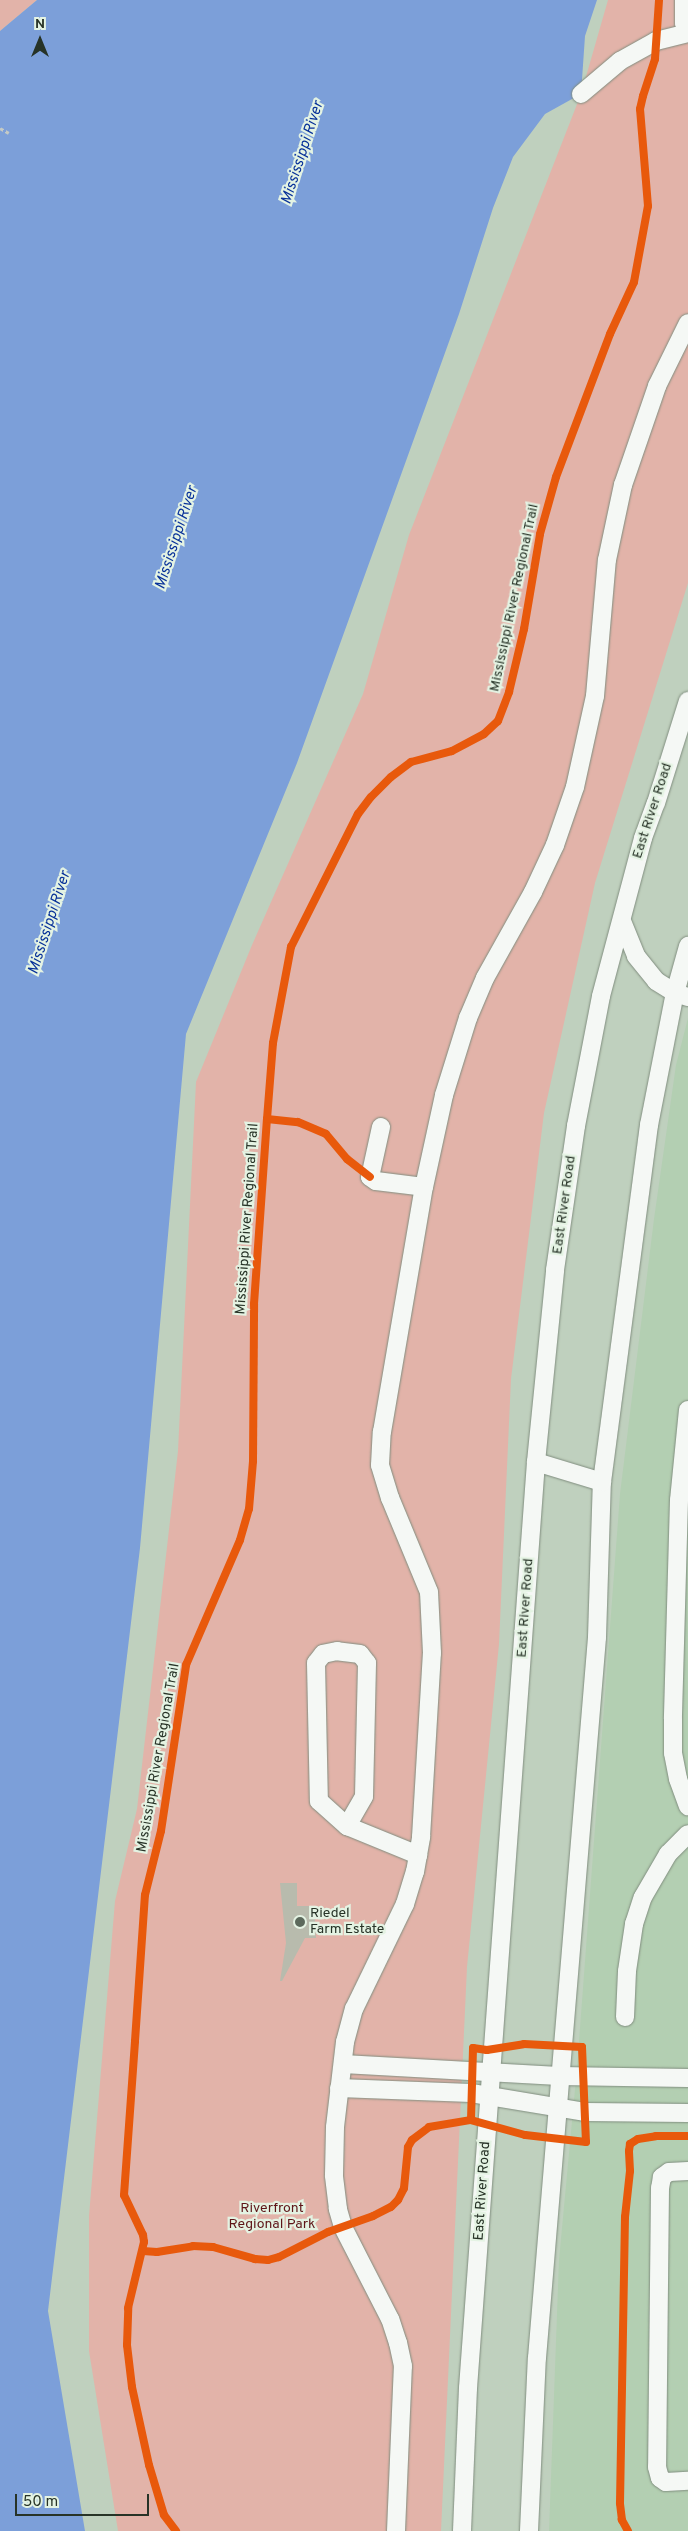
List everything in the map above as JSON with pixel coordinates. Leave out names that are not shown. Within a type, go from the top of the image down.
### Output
[{"type":"street","points":[[684,0],[684,23],[688,26]]},
{"type":"street","points":[[580,94],[620,61],[656,41],[688,33]]},
{"type":"street","points":[[396,2531],[403,2366],[390,2319],[355,2251],[338,2209],[334,2161],[342,2064],[345,2042],[354,2009],[405,1904],[416,1872],[432,1653],[429,1592],[390,1498],[380,1464],[386,1405],[424,1187],[444,1094],[468,1018],[485,978],[533,892],[555,845],[575,787],[596,696],[607,560],[623,485],[657,386],[688,323]]},
{"type":"street","name":"East River Road","points":[[462,2531],[468,2388],[536,1462],[555,1270],[576,1126],[601,996],[643,838],[688,701]]},
{"type":"street","points":[[622,921],[636,956],[656,981],[682,995]]},
{"type":"street","points":[[529,2531],[537,2358],[596,1637],[602,1482],[649,1125],[682,995],[688,946]]},
{"type":"street","points":[[381,1127],[370,1177],[376,1181],[424,1187]]},
{"type":"street","points":[[688,1410],[674,1753],[678,1779],[688,1806]]},
{"type":"street","points":[[536,1462],[602,1482]]},
{"type":"street","points":[[347,1826],[364,1796],[367,1664],[360,1654],[337,1651],[323,1654],[316,1663],[319,1801],[347,1826],[418,1855]]},
{"type":"street","points":[[625,2018],[627,1971],[634,1924],[643,1897],[668,1854],[688,1834]]},
{"type":"street","points":[[342,2064],[559,2076],[688,2078]]},
{"type":"street","points":[[339,2088],[490,2095],[584,2112],[688,2113]]},
{"type":"street","points":[[688,2171],[669,2172],[662,2177],[660,2188],[657,2467],[660,2478],[666,2482],[688,2481]]},
{"type":"path","points":[[0,128],[9,133]]},
{"type":"shaded area","points":[[688,1018],[688,2531],[549,2531],[559,2260],[577,2068],[620,1494],[654,1219],[676,1065]]},
{"type":"green space","points":[[0,0],[37,0],[0,31]]},
{"type":"green space","name":"Riverfront Regional Park","points":[[608,0],[688,0],[688,583],[595,883],[544,1113],[511,1379],[499,1644],[467,1967],[441,2531],[118,2531],[89,2351],[89,2216],[115,1901],[137,1809],[178,1451],[196,1082],[252,945],[363,694],[409,535],[581,94]]},
{"type":"water","name":"Mississippi River","points":[[37,0],[597,0],[585,36],[581,94],[545,114],[513,157],[493,208],[459,314],[297,763],[186,1034],[140,1548],[48,2311],[85,2531],[0,2531],[0,31]]},
{"type":"building","name":"Riedel Farm Estate","points":[[280,1883],[297,1883],[297,1906],[314,1906],[316,1938],[305,1938],[282,1981],[280,1981],[286,1943]]},
{"type":"cycle path","name":"Mississippi River Regional Trail","points":[[176,2531],[164,2515],[149,2465],[132,2387],[127,2345],[128,2308],[144,2242],[143,2235],[124,2195],[145,1895],[161,1831],[186,1665],[240,1540],[249,1509],[253,1461],[254,1304],[267,1119],[273,1043],[291,947],[358,814],[371,797],[391,777],[411,762],[452,751],[484,734],[498,721],[509,692],[524,629],[540,534],[556,477],[610,334],[634,282],[648,206],[640,109],[655,59],[659,0]]},
{"type":"cycle path","name":"Mississippi River Regional Trail","points":[[267,1119],[298,1122],[326,1134],[347,1159],[370,1177]]},
{"type":"cycle path","points":[[524,2044],[582,2047],[586,2142],[525,2135],[471,2120],[473,2048],[487,2050],[524,2044]]},
{"type":"cycle path","points":[[143,2251],[157,2252],[193,2246],[213,2247],[255,2259],[268,2260],[279,2257],[328,2232],[373,2216],[391,2207],[398,2200],[404,2188],[408,2147],[412,2140],[429,2127],[471,2120]]},
{"type":"cycle path","points":[[628,2531],[622,2520],[620,2503],[625,2217],[630,2171],[630,2144],[638,2139],[656,2136],[688,2136]]},
{"type":"place","name":"Riedel Farm Estate","points":[[300,1922]]}]
